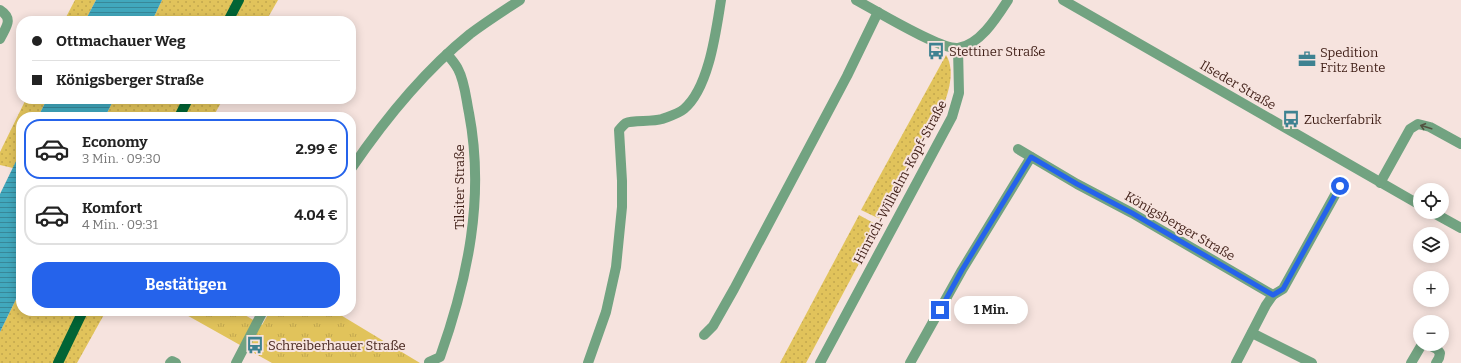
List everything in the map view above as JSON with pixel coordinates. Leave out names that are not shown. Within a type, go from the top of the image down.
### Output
[{"type":"main road","points":[[231,16],[239,0]]},
{"type":"main road","points":[[58,363],[81,316]]},
{"type":"street","points":[[356,162],[408,93],[447,54],[509,3],[520,0]]},
{"type":"street","points":[[588,363],[606,312],[616,267],[622,207],[619,130],[626,123],[658,120],[675,114],[684,109],[694,99],[701,85],[710,58],[721,0]]},
{"type":"street","points":[[856,0],[928,39],[945,46],[958,48],[972,42],[984,33],[1008,0]]},
{"type":"street","name":"Ilseder Straße","points":[[1063,0],[1413,201]]},
{"type":"street","points":[[0,10],[7,16],[8,24],[0,39]]},
{"type":"street","points":[[704,335],[713,326],[734,288],[847,76],[878,12]]},
{"type":"street","name":"Hinrich-Wilhelm-Kopf-Straße","points":[[820,363],[952,117],[959,93],[958,48]]},
{"type":"street","name":"Tilsiter Straße","points":[[428,362],[440,357],[447,336],[461,291],[474,221],[475,171],[471,127],[463,80],[458,68],[447,54]]},
{"type":"street","points":[[1380,183],[1410,129],[1418,124],[1430,127],[1461,144]]},
{"type":"street","name":"Königsberger Straße","points":[[1018,149],[1273,295]]},
{"type":"street","points":[[910,363],[962,270],[1031,157]]},
{"type":"street","points":[[1236,363],[1266,306],[1273,295],[1283,289],[1340,186]]},
{"type":"street","points":[[1445,219],[1461,228]]},
{"type":"street","points":[[236,363],[260,316]]},
{"type":"street","points":[[1252,333],[1312,363]]},
{"type":"street","points":[[1411,363],[1418,351]]},
{"type":"street","points":[[1436,363],[1439,358],[1440,352],[1439,351]]},
{"type":"street","points":[[170,363],[172,361],[176,363]]},
{"type":"green space","points":[[75,0],[96,0],[88,16],[67,16]]},
{"type":"green space","points":[[162,0],[278,0],[269,16],[154,16]]},
{"type":"green space","points":[[946,55],[949,61],[951,76],[944,105],[882,220],[861,210]]},
{"type":"green space","points":[[24,104],[44,104],[40,112],[20,112]]},
{"type":"green space","points":[[112,104],[220,104],[216,112],[108,112]]},
{"type":"green space","points":[[16,119],[16,162],[13,168],[0,165],[0,152]]},
{"type":"green space","points":[[859,215],[879,226],[806,363],[780,363]]},
{"type":"green space","points":[[16,299],[16,316],[103,316],[77,363],[0,363],[0,332]]},
{"type":"green space","points":[[188,316],[247,316],[262,325],[267,316],[342,316],[420,363],[272,363]]},
{"type":"water","points":[[96,0],[162,0],[154,16],[88,16]]},
{"type":"water","points":[[44,104],[112,104],[108,112],[40,112]]},
{"type":"water","points":[[16,161],[16,299],[0,332],[0,194]]},
{"type":"place","name":"Stettiner Straße","points":[[936,51]]},
{"type":"place","name":"Spedition Fritz Bente","points":[[1307,59]]},
{"type":"place","name":"Zuckerfabrik","points":[[1291,119]]},
{"type":"place","name":"Schreiberhauer Straße","points":[[255,345]]},
{"type":"route","points":[[940,310],[962,270],[1031,157],[1077,184],[1132,213],[1273,295],[1283,289],[1340,186]]}]
